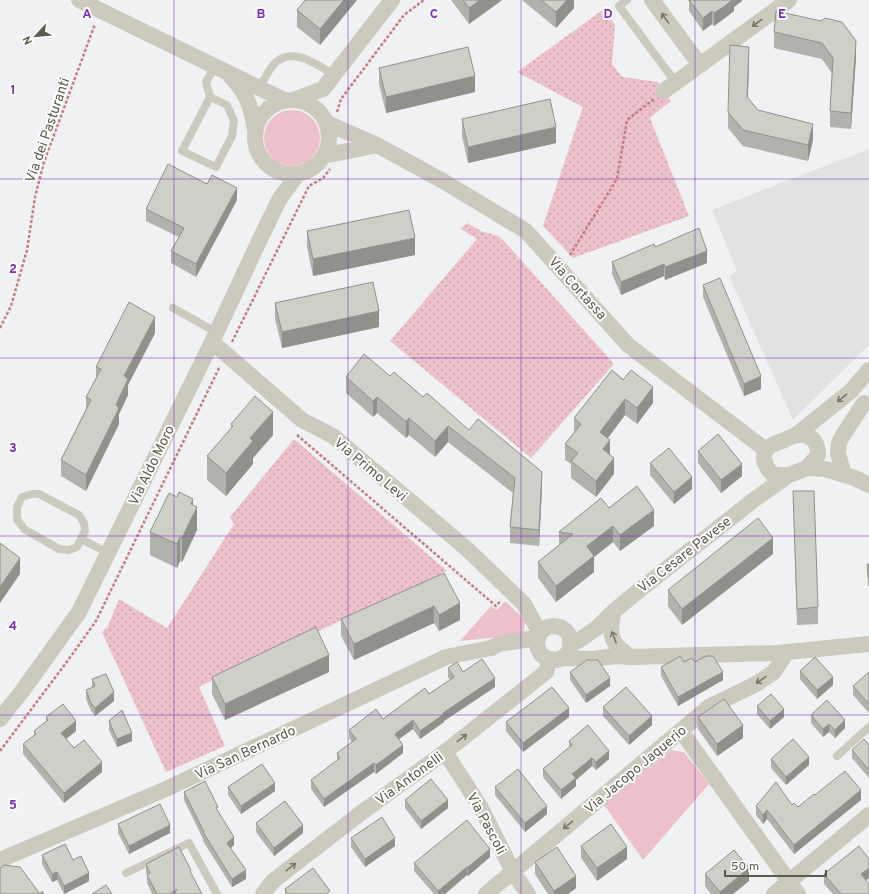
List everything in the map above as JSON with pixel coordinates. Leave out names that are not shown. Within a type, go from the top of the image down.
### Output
[{"type":"street","points":[[79,0],[102,5],[259,88],[289,100],[302,101],[317,110],[330,123]]},
{"type":"street","points":[[255,130],[265,111],[274,104],[323,89],[392,0]]},
{"type":"street","points":[[652,0],[700,65]]},
{"type":"street","points":[[670,87],[789,0]]},
{"type":"street","points":[[221,69],[240,86],[248,100],[252,112],[255,130],[255,143],[259,155],[267,165],[278,172],[290,175],[298,174],[310,170],[332,154],[377,145]]},
{"type":"street","points":[[323,89],[330,123],[329,145],[332,154]]},
{"type":"street","name":"Via Cortassa","points":[[330,123],[377,145],[443,181],[526,231],[628,345],[765,454]]},
{"type":"street","points":[[278,172],[280,198]]},
{"type":"street","name":"Via Aldo Moro","points":[[0,719],[23,690],[79,612],[214,337],[280,198],[298,174]]},
{"type":"street","name":"Via Primo Levi","points":[[214,337],[226,354],[302,420],[333,436],[467,549],[524,604],[533,608],[559,646]]},
{"type":"street","points":[[755,499],[765,454],[770,447],[796,435],[851,391],[869,370]]},
{"type":"street","points":[[842,468],[838,453],[839,443],[866,400]]},
{"type":"street","name":"Via Cesare Pavese","points":[[559,646],[578,641],[598,627],[614,610],[755,499],[789,475],[807,468],[818,452],[866,400]]},
{"type":"street","points":[[796,435],[806,435],[814,440],[818,452],[862,482]]},
{"type":"street","name":"Via Cesare Pavese","points":[[765,454],[766,468],[770,473],[779,476],[789,475]]},
{"type":"street","points":[[807,468],[825,469],[862,482]]},
{"type":"street","name":"Via Primo Levi","points":[[524,604],[539,634]]},
{"type":"street","points":[[614,610],[611,623],[612,636],[623,657]]},
{"type":"street","name":"Via San Bernardo","points":[[0,860],[166,789],[446,657],[491,648],[499,644],[530,639],[549,626],[559,646],[530,651],[502,652],[491,648]]},
{"type":"street","points":[[539,634],[537,643],[538,648],[559,646],[593,659],[777,654],[869,644]]},
{"type":"street","name":"Via Antonelli","points":[[263,894],[273,881],[361,813],[445,752],[546,672],[559,646]]},
{"type":"street","name":"Via Jacopo Jaquerio","points":[[486,894],[709,707],[756,684],[774,672],[787,652]]},
{"type":"street","points":[[681,731],[794,888]]},
{"type":"street","name":"Via Pascoli","points":[[445,752],[481,808],[513,872],[528,894]]},
{"type":"street","points":[[774,894],[794,888],[869,815]]},
{"type":"lane","points":[[627,0],[619,6],[670,87]]},
{"type":"lane","points":[[259,88],[276,62],[285,56],[311,60],[334,75]]},
{"type":"lane","points":[[210,97],[227,105],[234,122],[232,136],[216,167],[182,151],[210,97],[206,82],[221,69]]},
{"type":"lane","points":[[173,308],[214,337]]},
{"type":"lane","points":[[32,494],[39,494],[79,515],[84,523],[85,531],[81,539],[77,546],[69,550],[60,549],[24,529],[17,519],[17,507],[22,497],[32,494]]},
{"type":"lane","points":[[81,539],[108,553]]},
{"type":"lane","points":[[837,756],[869,727]]},
{"type":"lane","points":[[126,873],[189,843],[217,894]]},
{"type":"path","points":[[330,123],[340,99],[404,15],[424,0]]},
{"type":"path","name":"Via dei Pasturanti","points":[[0,328],[11,306],[28,250],[35,197],[44,162],[102,5]]},
{"type":"path","points":[[570,255],[617,179],[627,120],[670,87]]},
{"type":"path","points":[[0,751],[96,621],[309,186],[323,178],[336,162],[332,154]]},
{"type":"path","points":[[219,369],[223,372]]},
{"type":"path","points":[[292,431],[496,606],[510,591]]},
{"type":"shaded area","points":[[604,9],[615,25],[612,64],[622,77],[658,82],[671,101],[650,118],[689,216],[573,258],[543,226],[583,107],[517,72]]},
{"type":"shaded area","points":[[292,110],[303,112],[312,118],[318,127],[320,138],[318,149],[312,158],[303,164],[292,166],[281,164],[272,158],[266,149],[264,138],[266,127],[272,118],[281,112]]},
{"type":"shaded area","points":[[869,149],[869,345],[793,420],[729,276],[737,271],[712,210]]},
{"type":"shaded area","points":[[467,223],[481,231],[498,236],[504,241],[614,364],[531,458],[390,341],[477,239],[461,229]]},
{"type":"shaded area","points":[[294,439],[447,571],[199,687],[225,746],[166,772],[102,632],[108,626],[119,599],[167,628],[234,524],[230,517]]},
{"type":"shaded area","points":[[505,601],[525,620],[524,632],[521,635],[460,641],[491,606],[497,610]]},
{"type":"shaded area","points":[[671,750],[684,752],[709,784],[643,860],[604,805]]},
{"type":"building","points":[[305,0],[344,0],[320,29],[297,10]]},
{"type":"building","points":[[463,0],[480,0],[469,8]]},
{"type":"building","points":[[541,0],[567,0],[556,12]]},
{"type":"building","points":[[689,0],[732,0],[714,13],[712,11],[703,18]]},
{"type":"building","points":[[776,11],[821,21],[825,18],[842,22],[856,41],[851,113],[830,111],[833,58],[822,43],[774,32]]},
{"type":"building","points":[[730,45],[749,47],[747,97],[758,110],[813,124],[808,145],[743,130],[728,112]]},
{"type":"building","points":[[468,47],[475,76],[386,97],[379,68]]},
{"type":"building","points":[[550,99],[556,127],[468,147],[462,119]]},
{"type":"building","points":[[168,164],[207,184],[212,175],[237,188],[196,264],[171,251],[184,228],[146,209]]},
{"type":"building","points":[[409,210],[415,238],[313,259],[307,231]]},
{"type":"building","points":[[699,228],[707,251],[665,267],[664,264],[621,282],[612,262],[654,244],[655,247]]},
{"type":"building","points":[[720,278],[761,376],[744,384],[703,285]]},
{"type":"building","points":[[373,282],[379,311],[282,332],[275,303]]},
{"type":"building","points":[[129,302],[155,317],[124,376],[128,379],[116,405],[119,408],[86,475],[61,460],[91,400],[86,397],[101,369],[96,367]]},
{"type":"building","points":[[364,354],[390,376],[394,372],[423,397],[427,393],[469,430],[478,419],[542,472],[539,530],[510,527],[515,478],[448,426],[435,441],[409,418],[406,422],[377,397],[373,401],[346,377]]},
{"type":"building","points":[[612,370],[623,380],[631,370],[653,387],[637,408],[625,399],[600,432],[610,440],[603,449],[614,458],[596,481],[571,461],[578,453],[565,444],[581,424],[574,418]]},
{"type":"building","points":[[255,396],[273,412],[250,438],[253,441],[226,473],[207,456],[233,426],[231,424]]},
{"type":"building","points":[[718,434],[742,464],[721,480],[698,451]]},
{"type":"building","points":[[669,448],[692,477],[674,492],[650,463]]},
{"type":"building","points":[[637,486],[654,510],[620,535],[613,526],[587,546],[594,556],[556,586],[538,562],[573,534],[559,532],[601,498],[609,508]]},
{"type":"building","points":[[793,491],[814,491],[818,607],[797,609]]},
{"type":"building","points":[[179,492],[193,499],[191,504],[197,507],[182,538],[180,537],[177,544],[150,532],[169,493],[177,497]]},
{"type":"building","points":[[758,518],[773,538],[682,609],[668,590]]},
{"type":"building","points":[[0,543],[20,558],[0,587]]},
{"type":"building","points":[[867,564],[869,564],[869,578],[868,577]]},
{"type":"building","points":[[444,573],[460,603],[439,615],[434,606],[354,644],[341,619]]},
{"type":"building","points":[[316,627],[329,655],[225,704],[212,677]]},
{"type":"building","points":[[706,656],[713,656],[723,672],[678,697],[661,667],[679,657],[681,657],[684,662],[692,658],[695,662]]},
{"type":"building","points":[[815,657],[833,677],[817,690],[800,671]]},
{"type":"building","points":[[482,659],[495,678],[443,713],[444,714],[420,731],[413,720],[395,734],[403,745],[376,765],[374,763],[324,799],[311,780],[340,758],[337,753],[356,739],[349,730],[376,709],[383,719],[425,688],[429,694],[454,677],[448,668],[457,662],[463,672]]},
{"type":"building","points":[[587,660],[598,660],[610,678],[586,695],[570,672]]},
{"type":"building","points":[[869,672],[869,704],[853,686]]},
{"type":"building","points":[[106,674],[114,692],[95,708],[91,703],[86,690],[95,686],[92,679]]},
{"type":"building","points":[[552,687],[569,708],[523,743],[506,722]]},
{"type":"building","points":[[626,687],[652,716],[629,736],[603,707]]},
{"type":"building","points":[[771,694],[784,709],[770,721],[757,706]]},
{"type":"building","points":[[724,699],[743,725],[717,744],[698,717]]},
{"type":"building","points":[[827,700],[845,720],[835,730],[829,724],[823,729],[811,715]]},
{"type":"building","points":[[63,704],[76,721],[61,733],[74,748],[84,740],[102,762],[64,793],[23,744],[36,734],[34,731],[48,720],[46,717]]},
{"type":"building","points":[[122,710],[132,733],[117,739],[109,721]]},
{"type":"building","points":[[588,725],[609,751],[596,762],[592,758],[572,774],[576,778],[561,790],[543,769],[572,745],[569,741]]},
{"type":"building","points":[[793,739],[809,757],[786,777],[771,759]]},
{"type":"building","points":[[864,739],[869,745],[869,770],[852,750]]},
{"type":"building","points":[[262,764],[275,783],[241,806],[228,787]]},
{"type":"building","points":[[518,769],[547,806],[525,823],[495,787]]},
{"type":"building","points":[[845,771],[861,790],[794,845],[767,810],[763,815],[756,806],[776,782],[792,805],[794,803],[798,807]]},
{"type":"building","points":[[431,779],[448,800],[421,821],[405,800]]},
{"type":"building","points":[[205,781],[218,807],[216,808],[234,837],[227,843],[246,870],[232,879],[203,832],[184,792]]},
{"type":"building","points":[[285,801],[303,825],[274,848],[256,823]]},
{"type":"building","points":[[160,804],[170,825],[129,846],[118,824]]},
{"type":"building","points":[[382,817],[395,838],[365,859],[351,838]]},
{"type":"building","points":[[467,820],[490,849],[438,891],[414,863]]},
{"type":"building","points":[[611,824],[627,847],[597,868],[581,846]]},
{"type":"building","points":[[65,844],[73,860],[81,856],[89,873],[64,886],[57,872],[52,874],[42,855]]},
{"type":"building","points":[[859,846],[869,859],[869,868],[861,874],[869,884],[869,894],[841,894],[824,874]]},
{"type":"building","points":[[179,847],[202,894],[174,894],[177,889],[170,894],[157,894],[147,875],[150,873],[146,864]]},
{"type":"building","points":[[557,847],[576,876],[554,891],[535,862]]},
{"type":"building","points":[[734,850],[749,868],[720,892],[705,874]]},
{"type":"building","points":[[4,865],[20,867],[40,894],[0,894],[0,868]]},
{"type":"building","points":[[313,868],[330,891],[327,894],[288,894],[285,889]]},
{"type":"building","points":[[106,885],[112,894],[92,894]]}]
